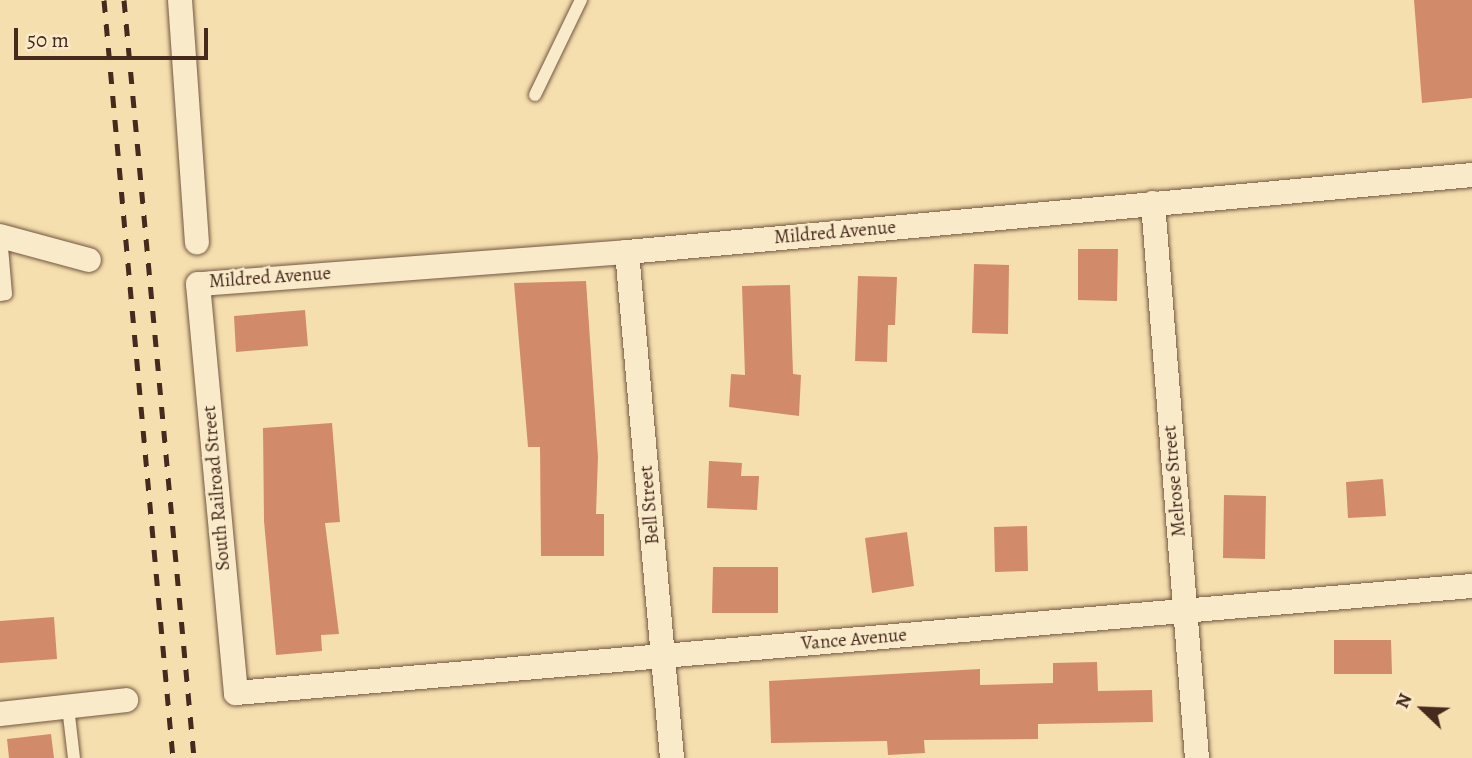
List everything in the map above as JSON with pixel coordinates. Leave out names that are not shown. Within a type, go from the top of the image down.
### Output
[{"type":"street","points":[[180,0],[197,242]]},
{"type":"street","name":"Mildred Avenue","points":[[198,284],[627,252],[1472,175]]},
{"type":"street","name":"Melrose Street","points":[[1153,203],[1197,758]]},
{"type":"street","points":[[0,236],[89,260]]},
{"type":"street","name":"Bell Street","points":[[627,252],[672,758]]},
{"type":"street","name":"South Railroad Street","points":[[198,284],[236,693]]},
{"type":"street","name":"Vance Avenue","points":[[236,693],[1472,586]]},
{"type":"street","points":[[0,714],[126,700]]},
{"type":"lane","points":[[536,95],[581,0]]},
{"type":"lane","points":[[0,236],[6,294],[0,295]]},
{"type":"lane","points":[[68,707],[74,758]]},
{"type":"building","points":[[1414,0],[1472,0],[1472,98],[1422,103]]},
{"type":"building","points":[[1078,249],[1118,249],[1117,301],[1078,300]]},
{"type":"building","points":[[974,264],[1009,265],[1008,334],[972,333]]},
{"type":"building","points":[[858,276],[897,277],[895,325],[888,325],[887,362],[855,361]]},
{"type":"building","points":[[586,281],[598,457],[596,514],[604,514],[604,556],[541,556],[540,447],[528,447],[514,283]]},
{"type":"building","points":[[790,285],[793,374],[801,375],[799,416],[729,407],[731,374],[745,375],[742,286]]},
{"type":"building","points":[[305,310],[308,346],[236,352],[234,316]]},
{"type":"building","points":[[332,423],[340,522],[325,523],[339,634],[321,635],[322,651],[276,655],[264,521],[263,428]]},
{"type":"building","points":[[709,461],[742,463],[741,476],[759,476],[757,510],[707,508]]},
{"type":"building","points":[[1383,479],[1386,516],[1348,518],[1346,482]]},
{"type":"building","points":[[1224,495],[1266,496],[1265,559],[1223,558]]},
{"type":"building","points":[[1027,526],[1028,571],[995,572],[994,527]]},
{"type":"building","points":[[907,532],[914,586],[872,593],[865,538]]},
{"type":"building","points":[[713,567],[778,567],[778,613],[712,613]]},
{"type":"building","points":[[54,617],[57,659],[0,663],[0,621]]},
{"type":"building","points":[[1334,640],[1391,640],[1392,674],[1334,674]]},
{"type":"building","points":[[1097,662],[1098,691],[1152,690],[1153,722],[1038,724],[1038,739],[924,740],[925,753],[888,755],[887,741],[771,743],[769,681],[980,669],[980,685],[1053,683],[1053,663]]},
{"type":"building","points":[[51,734],[54,758],[9,758],[7,739]]},
{"type":"railway","points":[[104,0],[173,758]]},
{"type":"railway","points":[[124,0],[194,758]]}]
